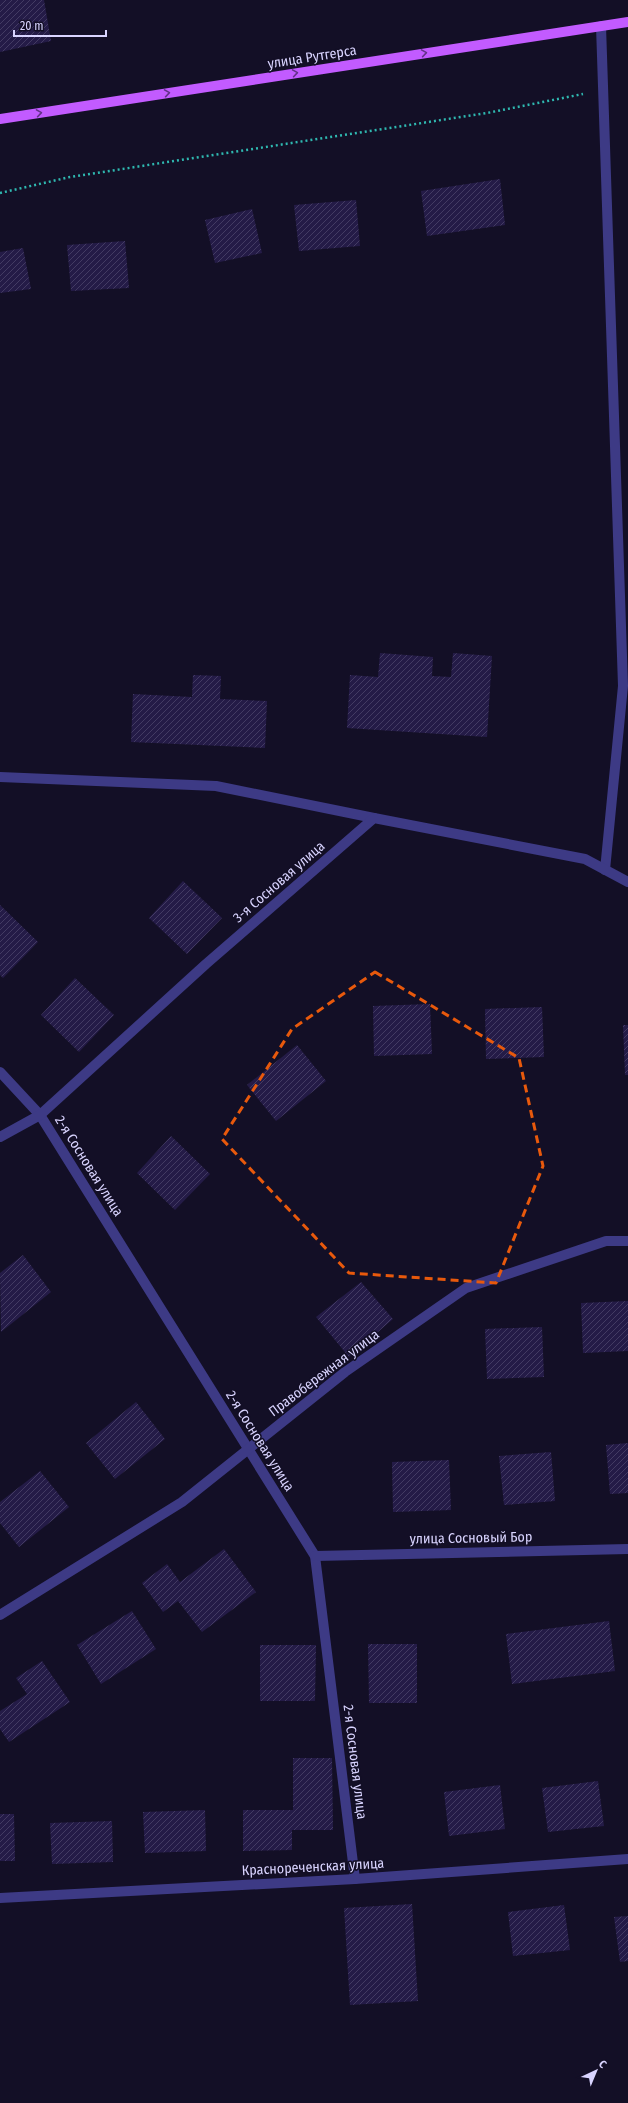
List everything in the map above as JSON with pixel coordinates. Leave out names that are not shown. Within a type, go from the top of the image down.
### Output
[{"type":"main road","name":"улица Рутгерса","points":[[0,119],[628,22]]},
{"type":"street","points":[[601,26],[623,686],[605,870]]},
{"type":"street","points":[[0,777],[216,786],[585,859],[628,882]]},
{"type":"street","name":"3-я Сосновая улица","points":[[0,1137],[40,1115],[206,964],[374,818]]},
{"type":"street","name":"2-я Сосновая улица","points":[[0,1072],[40,1115],[315,1556],[355,1879]]},
{"type":"street","name":"Правобережная улица","points":[[0,1615],[182,1502],[345,1372],[466,1288],[606,1241],[628,1241]]},
{"type":"street","name":"улица Сосновый Бор","points":[[315,1556],[628,1549]]},
{"type":"street","name":"Краснореченская улица","points":[[0,1898],[355,1879],[628,1859]]},
{"type":"path","points":[[0,193],[70,177],[487,113],[603,90]]},
{"type":"highlighted area","points":[[375,972],[519,1058],[543,1166],[496,1283],[349,1273],[222,1139],[292,1029]]},
{"type":"building","points":[[0,0],[44,0],[51,41],[0,52]]},
{"type":"building","points":[[500,179],[505,225],[427,236],[421,191]]},
{"type":"building","points":[[356,200],[360,246],[299,251],[294,205]]},
{"type":"building","points":[[252,209],[262,253],[215,263],[205,220]]},
{"type":"building","points":[[125,241],[129,288],[71,291],[67,245]]},
{"type":"building","points":[[23,248],[31,289],[0,293],[0,252]]},
{"type":"building","points":[[380,653],[433,657],[432,676],[451,677],[453,653],[492,656],[487,737],[347,728],[350,675],[378,677]]},
{"type":"building","points":[[193,675],[221,676],[220,699],[267,701],[265,748],[131,742],[133,694],[192,697]]},
{"type":"building","points":[[183,881],[222,918],[187,954],[149,918]]},
{"type":"building","points":[[0,905],[38,942],[3,978],[0,975]]},
{"type":"building","points":[[75,978],[114,1015],[79,1052],[41,1015]]},
{"type":"building","points":[[430,1004],[432,1054],[374,1056],[373,1006]]},
{"type":"building","points":[[542,1007],[544,1057],[486,1059],[485,1009]]},
{"type":"building","points":[[623,1025],[628,1025],[628,1075],[625,1075]]},
{"type":"building","points":[[297,1045],[326,1081],[276,1121],[247,1085]]},
{"type":"building","points":[[171,1136],[210,1174],[175,1210],[137,1173]]},
{"type":"building","points":[[23,1255],[51,1292],[1,1332],[0,1273]]},
{"type":"building","points":[[361,1282],[393,1319],[349,1357],[316,1317]]},
{"type":"building","points":[[628,1301],[628,1351],[583,1353],[581,1303]]},
{"type":"building","points":[[542,1327],[544,1377],[487,1379],[485,1329]]},
{"type":"building","points":[[136,1402],[165,1439],[115,1479],[86,1443]]},
{"type":"building","points":[[628,1443],[628,1493],[610,1494],[606,1445]]},
{"type":"building","points":[[551,1452],[555,1501],[504,1505],[499,1456]]},
{"type":"building","points":[[449,1460],[451,1510],[393,1512],[392,1462]]},
{"type":"building","points":[[40,1471],[69,1507],[19,1547],[0,1523],[0,1502]]},
{"type":"building","points":[[224,1549],[256,1592],[202,1632],[178,1601],[163,1612],[142,1583],[167,1564],[180,1582]]},
{"type":"building","points":[[132,1611],[156,1649],[101,1684],[77,1645]]},
{"type":"building","points":[[609,1621],[615,1671],[512,1684],[506,1634]]},
{"type":"building","points":[[368,1644],[417,1644],[417,1703],[369,1703]]},
{"type":"building","points":[[260,1645],[316,1645],[315,1701],[260,1701]]},
{"type":"building","points":[[42,1661],[70,1702],[9,1742],[0,1729],[0,1711],[27,1694],[16,1678]]},
{"type":"building","points":[[293,1758],[332,1758],[333,1830],[292,1830],[292,1850],[243,1851],[243,1810],[293,1810]]},
{"type":"building","points":[[598,1781],[604,1826],[548,1832],[542,1788]]},
{"type":"building","points":[[500,1785],[505,1829],[449,1836],[444,1792]]},
{"type":"building","points":[[205,1810],[206,1851],[145,1853],[143,1812]]},
{"type":"building","points":[[0,1814],[14,1814],[15,1861],[0,1861]]},
{"type":"building","points":[[112,1821],[113,1862],[52,1864],[50,1823]]},
{"type":"building","points":[[412,1904],[418,2001],[350,2005],[344,1908]]},
{"type":"building","points":[[564,1905],[570,1950],[513,1956],[508,1912]]},
{"type":"building","points":[[628,1916],[628,1961],[620,1962],[614,1917]]}]
